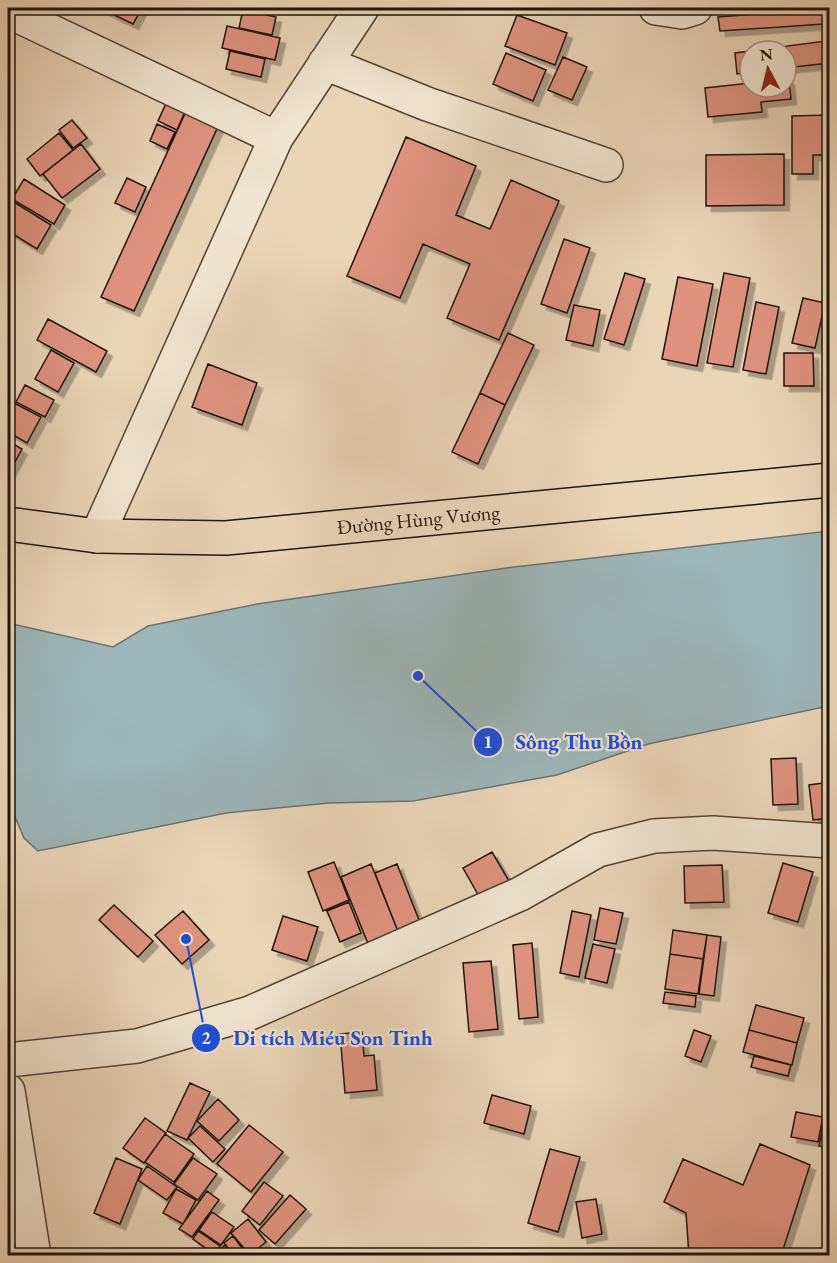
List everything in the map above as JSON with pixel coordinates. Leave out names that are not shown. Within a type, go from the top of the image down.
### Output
[{"type":"main road","name":"Đường Hùng Vương","points":[[8,524],[97,536],[226,538],[830,480]]},
{"type":"street","points":[[97,536],[276,138],[362,8]]},
{"type":"street","points":[[656,8],[682,12],[695,8]]},
{"type":"street","points":[[8,11],[276,138]]},
{"type":"street","points":[[325,63],[427,104],[606,165]]},
{"type":"street","points":[[8,1060],[137,1046],[250,1013],[520,894],[598,850],[654,836],[701,833],[830,841]]},
{"type":"street","points":[[8,1091],[34,1256]]},
{"type":"water","points":[[829,531],[829,706],[648,744],[557,775],[413,801],[329,803],[226,813],[38,851],[24,838],[8,800],[8,623],[113,647],[148,626],[257,604],[514,567]]},
{"type":"building","points":[[100,8],[142,8],[133,24]]},
{"type":"building","points":[[823,9],[824,24],[720,31],[718,17]]},
{"type":"building","points":[[243,10],[276,17],[272,35],[239,28]]},
{"type":"building","points":[[517,15],[567,33],[555,65],[505,46]]},
{"type":"building","points":[[227,26],[280,38],[275,60],[222,48]]},
{"type":"building","points":[[826,41],[829,63],[798,67],[798,45]]},
{"type":"building","points":[[230,51],[265,59],[261,77],[226,69]]},
{"type":"building","points":[[506,53],[546,70],[533,101],[493,84]]},
{"type":"building","points":[[735,53],[738,53],[737,74]]},
{"type":"building","points":[[563,57],[587,67],[572,100],[548,90]]},
{"type":"building","points":[[738,84],[738,99],[791,99],[761,102],[762,112],[708,117],[705,88]]},
{"type":"building","points":[[168,99],[187,107],[177,130],[158,121]]},
{"type":"building","points":[[188,107],[220,122],[134,311],[101,297]]},
{"type":"building","points":[[829,115],[830,155],[813,155],[813,174],[792,174],[792,116]]},
{"type":"building","points":[[72,120],[87,138],[73,148],[59,130]]},
{"type":"building","points":[[157,124],[175,132],[167,149],[150,141]]},
{"type":"building","points":[[59,133],[73,150],[40,176],[27,159]]},
{"type":"building","points":[[406,137],[476,166],[456,215],[490,229],[511,180],[559,201],[499,340],[447,318],[470,264],[423,244],[400,298],[347,276]]},
{"type":"building","points":[[81,144],[100,169],[62,198],[43,174]]},
{"type":"building","points":[[784,154],[784,205],[706,206],[706,155]]},
{"type":"building","points":[[127,178],[146,187],[135,212],[115,203]]},
{"type":"building","points":[[24,179],[65,205],[54,224],[12,199]]},
{"type":"building","points":[[9,199],[51,225],[37,249],[8,231]]},
{"type":"building","points":[[564,239],[590,248],[567,313],[541,304]]},
{"type":"building","points":[[625,273],[645,279],[624,345],[604,339]]},
{"type":"building","points":[[724,273],[750,278],[733,367],[707,363]]},
{"type":"building","points":[[678,277],[713,284],[697,366],[662,359]]},
{"type":"building","points":[[803,298],[825,303],[815,348],[792,343]]},
{"type":"building","points":[[756,302],[779,307],[766,374],[743,370]]},
{"type":"building","points":[[574,305],[600,310],[593,346],[566,340]]},
{"type":"building","points":[[48,319],[107,351],[96,372],[37,340]]},
{"type":"building","points":[[508,333],[534,345],[505,405],[480,393]]},
{"type":"building","points":[[51,350],[74,363],[58,392],[35,379]]},
{"type":"building","points":[[784,353],[813,353],[814,386],[784,386]]},
{"type":"building","points":[[208,364],[257,383],[242,425],[192,407]]},
{"type":"building","points":[[25,385],[54,400],[45,417],[16,402]]},
{"type":"building","points":[[480,393],[505,405],[478,464],[452,452]]},
{"type":"building","points":[[14,403],[41,417],[27,443],[8,432],[8,416]]},
{"type":"building","points":[[8,441],[22,449],[8,475]]},
{"type":"building","points":[[796,758],[798,804],[773,805],[771,759]]},
{"type":"building","points":[[830,782],[830,818],[813,820],[809,785]]},
{"type":"building","points":[[492,852],[513,888],[484,905],[463,868]]},
{"type":"building","points":[[334,862],[349,900],[323,911],[308,872]]},
{"type":"building","points":[[783,863],[813,872],[798,922],[768,913]]},
{"type":"building","points":[[371,864],[399,934],[369,946],[341,877]]},
{"type":"building","points":[[397,864],[421,925],[399,934],[375,873]]},
{"type":"building","points":[[722,865],[724,902],[685,903],[684,866]]},
{"type":"building","points":[[349,902],[361,933],[340,942],[327,911]]},
{"type":"building","points":[[114,905],[153,941],[138,957],[99,920]]},
{"type":"building","points":[[600,908],[623,913],[616,944],[594,940]]},
{"type":"building","points":[[183,911],[209,940],[182,964],[155,935]]},
{"type":"building","points":[[572,911],[591,915],[579,977],[560,973]]},
{"type":"building","points":[[283,916],[318,927],[307,961],[272,950]]},
{"type":"building","points":[[673,930],[707,935],[703,959],[670,954]]},
{"type":"building","points":[[707,935],[721,937],[714,996],[699,994]]},
{"type":"building","points":[[532,943],[538,1017],[519,1019],[513,945]]},
{"type":"building","points":[[593,944],[615,949],[607,983],[585,978]]},
{"type":"building","points":[[670,954],[703,959],[698,994],[665,989]]},
{"type":"building","points":[[491,961],[498,1029],[469,1032],[463,963]]},
{"type":"building","points":[[665,992],[696,996],[695,1007],[663,1003]]},
{"type":"building","points":[[756,1005],[804,1018],[797,1043],[749,1030]]},
{"type":"building","points":[[694,1030],[711,1036],[701,1062],[685,1056]]},
{"type":"building","points":[[749,1030],[797,1043],[792,1065],[743,1052]]},
{"type":"building","points":[[362,1032],[364,1056],[374,1055],[377,1090],[345,1093],[340,1034]]},
{"type":"building","points":[[754,1056],[791,1065],[788,1076],[751,1067]]},
{"type":"building","points":[[190,1083],[210,1092],[187,1140],[167,1131]]},
{"type":"building","points":[[492,1095],[531,1106],[524,1134],[484,1123]]},
{"type":"building","points":[[218,1099],[239,1120],[219,1141],[197,1121]]},
{"type":"building","points":[[828,1102],[830,1103],[830,1148],[819,1146]]},
{"type":"building","points":[[796,1112],[823,1117],[818,1142],[791,1137]]},
{"type":"building","points":[[145,1118],[166,1133],[144,1163],[123,1148]]},
{"type":"building","points":[[249,1125],[283,1152],[251,1192],[217,1164]]},
{"type":"building","points":[[200,1126],[225,1149],[213,1162],[188,1138]]},
{"type":"building","points":[[165,1134],[194,1154],[174,1182],[145,1162]]},
{"type":"building","points":[[760,1144],[810,1165],[782,1253],[774,1256],[689,1256],[686,1213],[664,1202],[683,1159],[743,1185]]},
{"type":"building","points":[[550,1149],[580,1157],[558,1232],[528,1223]]},
{"type":"building","points":[[116,1158],[142,1169],[120,1224],[94,1213]]},
{"type":"building","points":[[193,1158],[217,1174],[198,1200],[174,1184]]},
{"type":"building","points":[[147,1166],[177,1187],[167,1200],[138,1180]]},
{"type":"building","points":[[264,1182],[283,1196],[260,1225],[242,1211]]},
{"type":"building","points":[[176,1189],[196,1200],[183,1224],[163,1213]]},
{"type":"building","points":[[207,1191],[219,1200],[192,1237],[179,1229]]},
{"type":"building","points":[[290,1195],[306,1209],[275,1244],[259,1230]]},
{"type":"building","points":[[596,1199],[602,1234],[582,1238],[576,1202]]},
{"type":"building","points":[[212,1212],[234,1227],[221,1245],[199,1230]]},
{"type":"building","points":[[248,1219],[266,1242],[250,1255],[231,1233]]},
{"type":"building","points":[[198,1231],[220,1246],[214,1254],[193,1239]]},
{"type":"building","points":[[233,1236],[248,1256],[235,1256],[224,1243]]},
{"type":"building","points":[[225,1245],[233,1256],[220,1256],[217,1252]]},
{"type":"place","name":"Sông Thu Bồn","points":[[418,676]]},
{"type":"place","name":"Di tích Miéu Son Tinh","points":[[186,939]]}]
